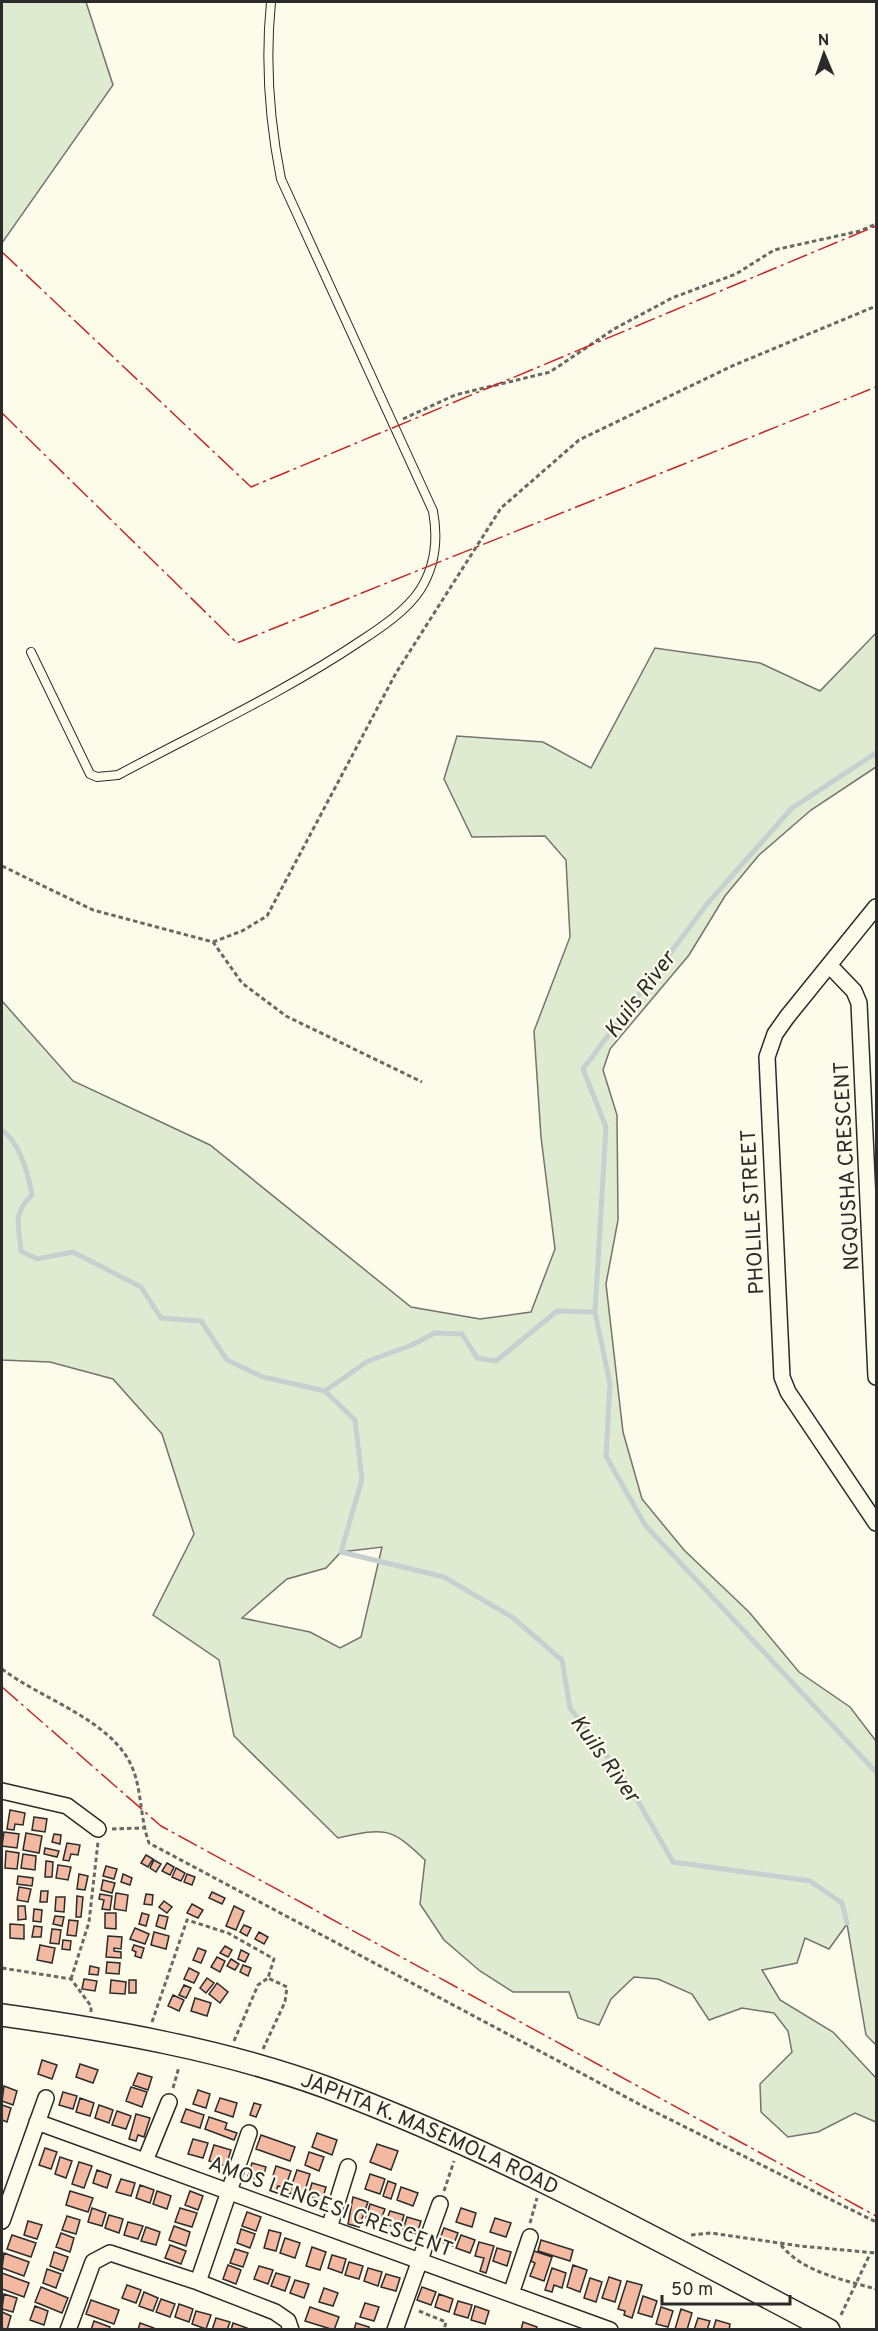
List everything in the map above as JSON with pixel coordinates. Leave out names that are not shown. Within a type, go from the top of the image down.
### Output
[{"type":"main road","name":"JAPHTA K. MASEMOLA ROAD","points":[[2,2015],[146,2040],[248,2064],[326,2088],[444,2133],[509,2163],[834,2325]]},
{"type":"street","name":"PHOLILE STREET","points":[[876,907],[775,1034],[767,1057],[780,1369],[788,1392],[871,1506],[876,1523]]},
{"type":"street","name":"NGQUSHA CRESCENT","points":[[829,965],[854,991],[859,1003],[876,1377]]},
{"type":"street","points":[[2,1791],[67,1806],[98,1829]]},
{"type":"street","points":[[2,2221],[46,2098]]},
{"type":"street","points":[[145,2161],[169,2102]]},
{"type":"street","name":"AMOS LENGESI CRESCENT","points":[[37,2122],[609,2329]]},
{"type":"street","points":[[198,2282],[249,2133]]},
{"type":"street","points":[[329,2228],[348,2167]]},
{"type":"street","points":[[395,2330],[440,2205]]},
{"type":"street","points":[[511,2294],[530,2237]]},
{"type":"street","points":[[68,2330],[93,2262],[104,2254],[116,2254],[275,2312],[288,2321],[291,2330]]},
{"type":"lane","points":[[31,652],[90,774],[97,777],[118,775],[319,668],[378,629],[420,590],[435,555],[437,530],[433,511],[281,179],[270,122],[267,72],[271,2]]},
{"type":"path","points":[[393,424],[455,395],[550,372],[614,329],[672,298],[736,274],[774,250],[860,231],[876,224]]},
{"type":"path","points":[[2,866],[93,910],[213,942],[242,931],[267,916],[396,673],[501,508],[579,440],[732,366],[876,306]]},
{"type":"path","points":[[213,942],[243,983],[286,1016],[422,1082]]},
{"type":"path","points":[[2,1669],[106,1733],[126,1752],[134,1770],[143,1828],[148,1843],[639,2104],[876,2222]]},
{"type":"path","points":[[98,1829],[143,1828]]},
{"type":"path","points":[[71,1979],[90,1922],[98,1856]]},
{"type":"path","points":[[150,2029],[187,1920],[228,1934],[274,1959],[268,1978],[258,1985],[232,2048]]},
{"type":"path","points":[[2,1968],[71,1979],[91,2006],[92,2016]]},
{"type":"path","points":[[260,2057],[285,2002],[287,1987],[268,1978]]},
{"type":"path","points":[[169,2102],[179,2067]]},
{"type":"path","points":[[440,2205],[456,2157]]},
{"type":"path","points":[[530,2237],[537,2198]]},
{"type":"path","points":[[680,2236],[711,2232],[780,2243],[876,2253]]},
{"type":"path","points":[[780,2243],[789,2255],[808,2267],[876,2289]]},
{"type":"path","points":[[834,2325],[871,2253]]},
{"type":"path","points":[[404,2305],[446,2322],[444,2330]]},
{"type":"green space","points":[[2,2],[86,2],[113,85],[2,243]]},
{"type":"green space","points":[[876,633],[876,767],[811,810],[759,855],[725,896],[689,955],[610,1049],[603,1070],[617,1115],[618,1220],[606,1284],[623,1432],[642,1499],[684,1550],[749,1612],[799,1672],[850,1707],[876,1741],[876,2045],[866,2035],[847,1924],[829,1949],[805,1938],[797,1963],[762,1970],[780,2000],[833,2032],[876,2078],[876,2122],[855,2113],[818,2132],[788,2137],[761,2112],[760,2084],[792,2052],[788,2031],[774,2013],[742,2008],[709,2020],[692,1994],[658,1979],[634,1977],[611,1999],[599,2025],[578,2018],[569,1992],[513,1992],[480,1971],[444,1940],[420,1904],[425,1860],[403,1841],[386,1832],[366,1832],[338,1838],[234,1736],[219,1660],[153,1615],[194,1534],[162,1434],[113,1379],[50,1362],[2,1360],[2,1001],[73,1081],[210,1145],[411,1307],[480,1319],[531,1312],[555,1249],[541,1137],[534,1031],[570,937],[566,860],[545,836],[472,837],[444,779],[457,736],[543,742],[591,768],[655,648],[760,663],[820,691]],"holes":[[[382,1547],[361,1637],[340,1648],[310,1632],[242,1618],[287,1579],[326,1568],[341,1552]]]},
{"type":"building","points":[[10,1810],[25,1813],[23,1825],[15,1824],[14,1830],[7,1829]]},
{"type":"building","points":[[34,1817],[47,1819],[45,1832],[32,1830]]},
{"type":"building","points":[[4,1832],[19,1834],[17,1848],[2,1846]]},
{"type":"building","points":[[26,1833],[42,1836],[39,1853],[23,1850]]},
{"type":"building","points":[[54,1834],[61,1835],[60,1844],[52,1842]]},
{"type":"building","points":[[67,1843],[80,1845],[78,1855],[71,1854],[69,1861],[63,1860]]},
{"type":"building","points":[[45,1848],[59,1851],[57,1857],[44,1854]]},
{"type":"building","points":[[6,1851],[19,1853],[17,1869],[5,1868]]},
{"type":"building","points":[[23,1854],[36,1856],[35,1870],[21,1868]]},
{"type":"building","points":[[146,1855],[153,1859],[148,1867],[141,1863]]},
{"type":"building","points":[[154,1860],[161,1864],[156,1872],[150,1868]]},
{"type":"building","points":[[46,1861],[53,1862],[52,1877],[45,1877]]},
{"type":"building","points":[[167,1863],[174,1867],[170,1875],[162,1871]]},
{"type":"building","points":[[58,1865],[71,1867],[68,1880],[56,1878]]},
{"type":"building","points":[[106,1866],[117,1869],[114,1879],[103,1876]]},
{"type":"building","points":[[176,1868],[185,1873],[181,1881],[172,1877]]},
{"type":"building","points":[[79,1874],[88,1876],[85,1890],[77,1889]]},
{"type":"building","points":[[123,1874],[132,1878],[130,1885],[121,1882]]},
{"type":"building","points":[[187,1874],[195,1877],[192,1885],[184,1882]]},
{"type":"building","points":[[18,1876],[33,1878],[32,1886],[17,1884]]},
{"type":"building","points":[[103,1880],[115,1883],[112,1893],[101,1890]]},
{"type":"building","points":[[19,1887],[31,1889],[28,1902],[17,1900]]},
{"type":"building","points":[[41,1891],[48,1891],[47,1902],[40,1902]]},
{"type":"building","points":[[212,1892],[225,1898],[222,1904],[209,1898]]},
{"type":"building","points":[[116,1893],[128,1895],[126,1911],[114,1909]]},
{"type":"building","points":[[100,1894],[112,1896],[110,1910],[102,1909],[104,1900],[99,1899]]},
{"type":"building","points":[[146,1894],[153,1895],[152,1905],[144,1904]]},
{"type":"building","points":[[77,1896],[83,1897],[81,1917],[76,1917]]},
{"type":"building","points":[[56,1897],[65,1897],[64,1912],[55,1911]]},
{"type":"building","points":[[164,1901],[172,1907],[167,1913],[159,1907]]},
{"type":"building","points":[[192,1904],[203,1910],[198,1918],[187,1913]]},
{"type":"building","points":[[18,1906],[25,1906],[26,1919],[18,1920]]},
{"type":"building","points":[[234,1906],[244,1911],[236,1930],[226,1926]]},
{"type":"building","points":[[34,1909],[42,1910],[41,1922],[33,1921]]},
{"type":"building","points":[[105,1913],[116,1913],[116,1929],[105,1928]]},
{"type":"building","points":[[142,1913],[149,1915],[146,1926],[139,1924]]},
{"type":"building","points":[[159,1915],[168,1917],[165,1929],[156,1926]]},
{"type":"building","points":[[55,1916],[64,1917],[62,1926],[53,1924]]},
{"type":"building","points":[[69,1920],[78,1921],[76,1936],[67,1935]]},
{"type":"building","points":[[10,1924],[24,1925],[24,1939],[10,1938]]},
{"type":"building","points":[[244,1925],[251,1928],[247,1936],[240,1932]]},
{"type":"building","points":[[34,1926],[42,1927],[41,1937],[32,1937]]},
{"type":"building","points":[[135,1928],[149,1934],[145,1944],[130,1939]]},
{"type":"building","points":[[52,1929],[61,1930],[59,1944],[50,1943]]},
{"type":"building","points":[[154,1932],[169,1936],[166,1949],[151,1945]]},
{"type":"building","points":[[259,1932],[268,1937],[264,1944],[255,1939]]},
{"type":"building","points":[[108,1936],[122,1937],[121,1949],[114,1948],[114,1951],[121,1952],[121,1958],[106,1957]]},
{"type":"building","points":[[63,1940],[71,1941],[70,1950],[62,1949]]},
{"type":"building","points":[[40,1945],[55,1948],[52,1963],[37,1960]]},
{"type":"building","points":[[134,1945],[144,1948],[141,1958],[135,1956],[136,1952],[132,1950]]},
{"type":"building","points":[[225,1946],[232,1950],[228,1957],[220,1953]]},
{"type":"building","points":[[198,1948],[206,1951],[201,1963],[193,1960]]},
{"type":"building","points":[[241,1950],[249,1954],[245,1962],[238,1959]]},
{"type":"building","points":[[217,1957],[225,1961],[220,1972],[211,1967]]},
{"type":"building","points":[[231,1959],[239,1964],[235,1970],[227,1966]]},
{"type":"building","points":[[107,1962],[120,1963],[119,1974],[106,1973]]},
{"type":"building","points":[[243,1965],[251,1968],[248,1976],[240,1972]]},
{"type":"building","points":[[90,1966],[99,1968],[98,1975],[89,1974]]},
{"type":"building","points":[[189,1968],[199,1973],[194,1983],[184,1979]]},
{"type":"building","points":[[207,1978],[214,1983],[206,1993],[200,1988]]},
{"type":"building","points":[[84,1979],[97,1981],[95,1991],[82,1989]]},
{"type":"building","points":[[111,1980],[126,1982],[125,1994],[110,1993]]},
{"type":"building","points":[[129,1980],[136,1980],[136,1993],[129,1993]]},
{"type":"building","points":[[217,1983],[228,1992],[220,2003],[209,1994]]},
{"type":"building","points":[[184,1985],[191,1988],[186,1998],[179,1995]]},
{"type":"building","points":[[173,1995],[184,2000],[179,2011],[168,2006]]},
{"type":"building","points":[[195,1998],[211,2003],[207,2016],[191,2011]]},
{"type":"building","points":[[42,2060],[57,2065],[52,2079],[38,2074]]},
{"type":"building","points":[[80,2064],[98,2070],[93,2083],[76,2077]]},
{"type":"building","points":[[138,2073],[152,2077],[148,2090],[133,2085]]},
{"type":"building","points":[[4,2086],[17,2091],[13,2105],[2,2101]]},
{"type":"building","points":[[131,2087],[147,2092],[142,2107],[126,2101]]},
{"type":"building","points":[[198,2090],[210,2094],[206,2108],[193,2104]]},
{"type":"building","points":[[63,2092],[77,2096],[73,2109],[59,2105]]},
{"type":"building","points":[[80,2098],[94,2103],[90,2116],[76,2112]]},
{"type":"building","points":[[220,2098],[237,2103],[233,2117],[215,2111]]},
{"type":"building","points":[[254,2103],[261,2105],[256,2117],[250,2115]]},
{"type":"building","points":[[2,2105],[11,2108],[7,2122],[2,2120]]},
{"type":"building","points":[[99,2105],[113,2110],[109,2123],[95,2118]]},
{"type":"building","points":[[186,2109],[204,2115],[200,2128],[181,2122]]},
{"type":"building","points":[[117,2111],[131,2116],[126,2129],[112,2125]]},
{"type":"building","points":[[136,2114],[150,2118],[144,2137],[138,2135],[136,2141],[129,2139]]},
{"type":"building","points":[[209,2117],[227,2123],[225,2129],[237,2133],[234,2140],[205,2129]]},
{"type":"building","points":[[317,2133],[337,2140],[332,2155],[312,2147]]},
{"type":"building","points":[[261,2135],[295,2147],[290,2161],[256,2149]]},
{"type":"building","points":[[193,2139],[208,2143],[203,2158],[188,2154]]},
{"type":"building","points":[[377,2144],[398,2151],[391,2170],[370,2162]]},
{"type":"building","points":[[214,2145],[231,2150],[226,2166],[209,2161]]},
{"type":"building","points":[[45,2148],[57,2152],[51,2169],[39,2165]]},
{"type":"building","points":[[309,2152],[324,2157],[319,2171],[305,2165]]},
{"type":"building","points":[[60,2157],[72,2161],[66,2178],[55,2174]]},
{"type":"building","points":[[79,2162],[92,2166],[84,2188],[72,2184]]},
{"type":"building","points":[[252,2163],[266,2167],[262,2181],[248,2176]]},
{"type":"building","points":[[276,2166],[291,2171],[285,2188],[278,2186],[275,2194],[268,2192]]},
{"type":"building","points":[[97,2170],[111,2175],[107,2188],[93,2183]]},
{"type":"building","points":[[297,2170],[310,2174],[303,2197],[289,2193]]},
{"type":"building","points":[[370,2174],[385,2179],[380,2194],[365,2189]]},
{"type":"building","points":[[121,2179],[135,2183],[131,2196],[116,2192]]},
{"type":"building","points":[[388,2181],[396,2184],[391,2199],[383,2196]]},
{"type":"building","points":[[312,2183],[326,2187],[322,2201],[308,2196]]},
{"type":"building","points":[[140,2185],[154,2190],[150,2203],[136,2198]]},
{"type":"building","points":[[401,2187],[418,2193],[413,2206],[397,2200]]},
{"type":"building","points":[[70,2191],[93,2198],[88,2212],[66,2205]]},
{"type":"building","points":[[157,2191],[171,2196],[167,2209],[153,2204]]},
{"type":"building","points":[[190,2191],[203,2196],[198,2210],[185,2205]]},
{"type":"building","points":[[353,2197],[368,2202],[359,2227],[348,2224]]},
{"type":"building","points":[[370,2204],[385,2209],[380,2222],[366,2218]]},
{"type":"building","points":[[92,2208],[106,2213],[102,2226],[88,2222]]},
{"type":"building","points":[[180,2208],[197,2213],[192,2227],[175,2222]]},
{"type":"building","points":[[461,2208],[476,2213],[472,2227],[456,2222]]},
{"type":"building","points":[[390,2211],[404,2215],[400,2229],[385,2224]]},
{"type":"building","points":[[247,2212],[261,2217],[256,2231],[242,2226]]},
{"type":"building","points":[[109,2215],[123,2219],[119,2233],[105,2228]]},
{"type":"building","points":[[67,2216],[80,2220],[76,2234],[62,2230]]},
{"type":"building","points":[[407,2217],[421,2221],[417,2234],[403,2230]]},
{"type":"building","points":[[495,2218],[511,2223],[506,2237],[490,2232]]},
{"type":"building","points":[[28,2221],[42,2225],[37,2239],[24,2235]]},
{"type":"building","points":[[128,2222],[143,2226],[138,2239],[124,2235]]},
{"type":"building","points":[[174,2226],[190,2232],[186,2246],[169,2240]]},
{"type":"building","points":[[146,2227],[160,2232],[156,2245],[141,2241]]},
{"type":"building","points":[[444,2228],[458,2233],[453,2246],[439,2241]]},
{"type":"building","points":[[241,2229],[255,2234],[250,2248],[237,2243]]},
{"type":"building","points":[[269,2230],[281,2233],[276,2251],[264,2248]]},
{"type":"building","points":[[61,2233],[74,2238],[70,2252],[56,2247]]},
{"type":"building","points":[[12,2235],[36,2243],[31,2257],[7,2249]]},
{"type":"building","points":[[461,2235],[475,2240],[470,2253],[456,2248]]},
{"type":"building","points":[[285,2238],[300,2243],[295,2258],[280,2253]]},
{"type":"building","points":[[541,2240],[573,2250],[570,2261],[538,2251]]},
{"type":"building","points":[[479,2242],[494,2246],[486,2273],[480,2271],[484,2258],[475,2256]]},
{"type":"building","points":[[170,2245],[186,2251],[181,2264],[165,2258]]},
{"type":"building","points":[[312,2247],[326,2252],[320,2270],[306,2266]]},
{"type":"building","points":[[497,2248],[511,2252],[507,2266],[493,2261]]},
{"type":"building","points":[[235,2249],[248,2253],[243,2267],[230,2263]]},
{"type":"building","points":[[534,2251],[552,2257],[544,2281],[530,2276],[535,2263],[531,2261]]},
{"type":"building","points":[[54,2252],[68,2257],[63,2271],[50,2266]]},
{"type":"building","points":[[4,2253],[29,2262],[24,2276],[2,2268]]},
{"type":"building","points":[[332,2255],[346,2259],[342,2273],[328,2268]]},
{"type":"building","points":[[349,2262],[363,2266],[359,2279],[345,2275]]},
{"type":"building","points":[[228,2265],[241,2270],[236,2284],[223,2279]]},
{"type":"building","points":[[573,2265],[587,2270],[580,2292],[567,2287]]},
{"type":"building","points":[[259,2266],[273,2270],[268,2284],[254,2279]]},
{"type":"building","points":[[368,2268],[382,2272],[378,2286],[364,2281]]},
{"type":"building","points":[[552,2268],[566,2273],[562,2288],[554,2285],[552,2292],[545,2290]]},
{"type":"building","points":[[47,2269],[61,2274],[56,2288],[43,2283]]},
{"type":"building","points":[[2,2273],[29,2283],[24,2297],[2,2289]]},
{"type":"building","points":[[276,2273],[290,2277],[285,2291],[271,2286]]},
{"type":"building","points":[[386,2274],[400,2278],[396,2291],[381,2287]]},
{"type":"building","points":[[609,2277],[621,2281],[615,2302],[602,2298]]},
{"type":"building","points":[[590,2278],[602,2282],[596,2302],[584,2298]]},
{"type":"building","points":[[295,2280],[309,2284],[304,2298],[290,2293]]},
{"type":"building","points":[[627,2281],[642,2285],[632,2318],[624,2315],[625,2311],[618,2309]]},
{"type":"building","points":[[127,2285],[141,2290],[136,2303],[122,2298]]},
{"type":"building","points":[[41,2287],[68,2298],[62,2313],[35,2302]]},
{"type":"building","points":[[422,2287],[436,2292],[431,2305],[417,2300]]},
{"type":"building","points":[[324,2288],[338,2293],[333,2306],[319,2302]]},
{"type":"building","points":[[144,2292],[158,2298],[153,2311],[139,2306]]},
{"type":"building","points":[[4,2294],[17,2298],[13,2312],[2,2309]]},
{"type":"building","points":[[439,2294],[453,2299],[449,2312],[435,2307]]},
{"type":"building","points":[[643,2296],[657,2301],[652,2317],[638,2313]]},
{"type":"building","points":[[161,2299],[175,2304],[170,2317],[156,2312]]},
{"type":"building","points":[[91,2300],[119,2310],[114,2324],[86,2314]]},
{"type":"building","points":[[458,2301],[472,2305],[468,2318],[454,2314]]},
{"type":"building","points":[[365,2303],[379,2307],[374,2321],[360,2317]]},
{"type":"building","points":[[179,2304],[193,2309],[189,2322],[175,2317]]},
{"type":"building","points":[[35,2306],[48,2311],[44,2325],[30,2320]]},
{"type":"building","points":[[475,2306],[489,2311],[485,2324],[471,2320]]},
{"type":"building","points":[[310,2307],[339,2317],[334,2330],[305,2321]]},
{"type":"building","points":[[661,2307],[673,2311],[668,2327],[656,2324]]},
{"type":"building","points":[[681,2309],[692,2313],[687,2330],[675,2329]]},
{"type":"building","points":[[196,2311],[211,2315],[206,2329],[192,2324]]},
{"type":"building","points":[[2,2312],[11,2316],[7,2330],[2,2328]]},
{"type":"building","points":[[216,2318],[230,2322],[227,2330],[212,2330]]},
{"type":"building","points":[[698,2318],[710,2321],[707,2330],[694,2330]]},
{"type":"building","points":[[716,2320],[730,2324],[729,2330],[713,2330]]},
{"type":"building","points":[[94,2321],[110,2327],[109,2330],[91,2330]]},
{"type":"building","points":[[523,2322],[537,2327],[536,2330],[521,2330]]},
{"type":"building","points":[[140,2323],[154,2328],[154,2330],[138,2330]]},
{"type":"building","points":[[233,2323],[247,2328],[247,2330],[231,2330]]},
{"type":"building","points":[[356,2323],[369,2327],[369,2330],[354,2330]]},
{"type":"waterway","name":"Kuils River","points":[[876,753],[792,808],[707,904],[583,1069],[606,1127],[595,1312],[610,1384],[606,1456],[645,1525],[876,1772]]},
{"type":"waterway","name":"Kuils River","points":[[2,1130],[18,1150],[32,1195],[19,1214],[21,1251],[37,1259],[73,1252],[141,1287],[161,1318],[201,1321],[227,1360],[263,1377],[325,1391],[355,1420],[362,1479],[341,1552],[444,1577],[512,1617],[562,1660],[570,1708],[627,1782],[673,1862],[810,1881],[842,1903],[847,1923]]},
{"type":"waterway","name":"Kuils River","points":[[325,1391],[368,1361],[412,1345],[435,1333],[462,1334],[477,1358],[496,1361],[557,1311],[595,1312]]},
{"type":"power","points":[[2,252],[251,487],[876,226]]},
{"type":"power","points":[[2,413],[237,643],[876,387]]},
{"type":"power","points":[[2,1687],[161,1826],[876,2216]]}]
